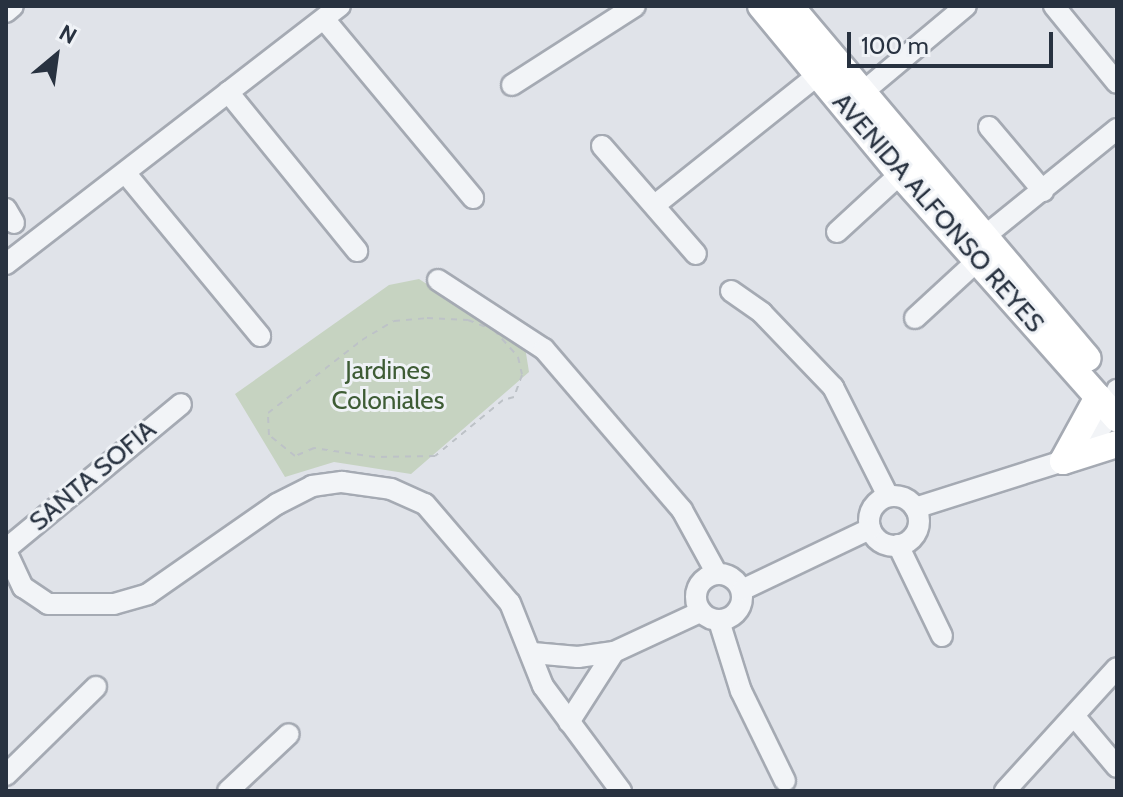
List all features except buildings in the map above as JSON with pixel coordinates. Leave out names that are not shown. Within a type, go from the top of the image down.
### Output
[{"type":"main road","name":"AVENIDA ALFONSO REYES","points":[[761,6],[900,174],[927,189],[1113,401]]},
{"type":"main road","name":"AVENIDA ALFONSO REYES","points":[[790,6],[863,92],[981,248]]},
{"type":"main road","points":[[1063,461],[1113,401]]},
{"type":"main road","points":[[1063,461],[1117,444]]},
{"type":"street","points":[[6,12],[13,6]]},
{"type":"street","points":[[512,85],[635,6]]},
{"type":"street","points":[[863,92],[966,6]]},
{"type":"street","points":[[1054,6],[1117,83]]},
{"type":"street","points":[[6,264],[127,175],[228,92],[332,13],[473,198]]},
{"type":"street","points":[[655,205],[818,75]]},
{"type":"street","points":[[228,92],[357,251]]},
{"type":"street","points":[[989,127],[1043,191]]},
{"type":"street","points":[[915,318],[981,248],[1117,129]]},
{"type":"street","points":[[602,146],[696,254]]},
{"type":"street","points":[[837,232],[900,174]]},
{"type":"street","points":[[127,175],[260,336]]},
{"type":"street","points":[[438,280],[544,349],[673,498],[717,574],[732,578],[742,590]]},
{"type":"street","points":[[731,291],[762,313],[833,387],[888,496]]},
{"type":"street","name":"SANTA SOFIA","points":[[6,550],[181,404]]},
{"type":"street","points":[[915,508],[1063,461]]},
{"type":"street","points":[[6,550],[23,587],[48,604],[114,604],[148,594],[292,495],[312,486],[369,484],[425,504],[510,603],[533,653],[543,686],[621,791]]},
{"type":"street","points":[[888,496],[903,498],[915,508],[915,534],[898,545],[879,540],[870,529],[872,509],[888,496]]},
{"type":"street","points":[[742,590],[870,529]]},
{"type":"street","points":[[898,545],[942,636]]},
{"type":"street","points":[[700,612],[700,584],[717,574]]},
{"type":"street","points":[[719,621],[738,611],[742,590]]},
{"type":"street","points":[[700,612],[719,621],[741,691],[785,781]]},
{"type":"street","points":[[533,653],[578,657],[614,652],[700,612]]},
{"type":"street","points":[[569,722],[614,652]]},
{"type":"street","points":[[1005,791],[1117,668]]},
{"type":"street","points":[[6,775],[96,687]]},
{"type":"street","points":[[1075,717],[1117,767]]},
{"type":"street","points":[[228,791],[289,734]]},
{"type":"path","points":[[427,318],[468,320],[494,330],[518,357],[522,375],[514,397],[503,400],[435,456],[375,457],[314,448],[295,456],[269,435],[268,413],[362,340],[394,321],[427,318]]},
{"type":"green space","name":"Jardines Coloniales","points":[[419,279],[525,347],[529,372],[411,474],[334,462],[285,477],[235,394],[389,285]]}]
